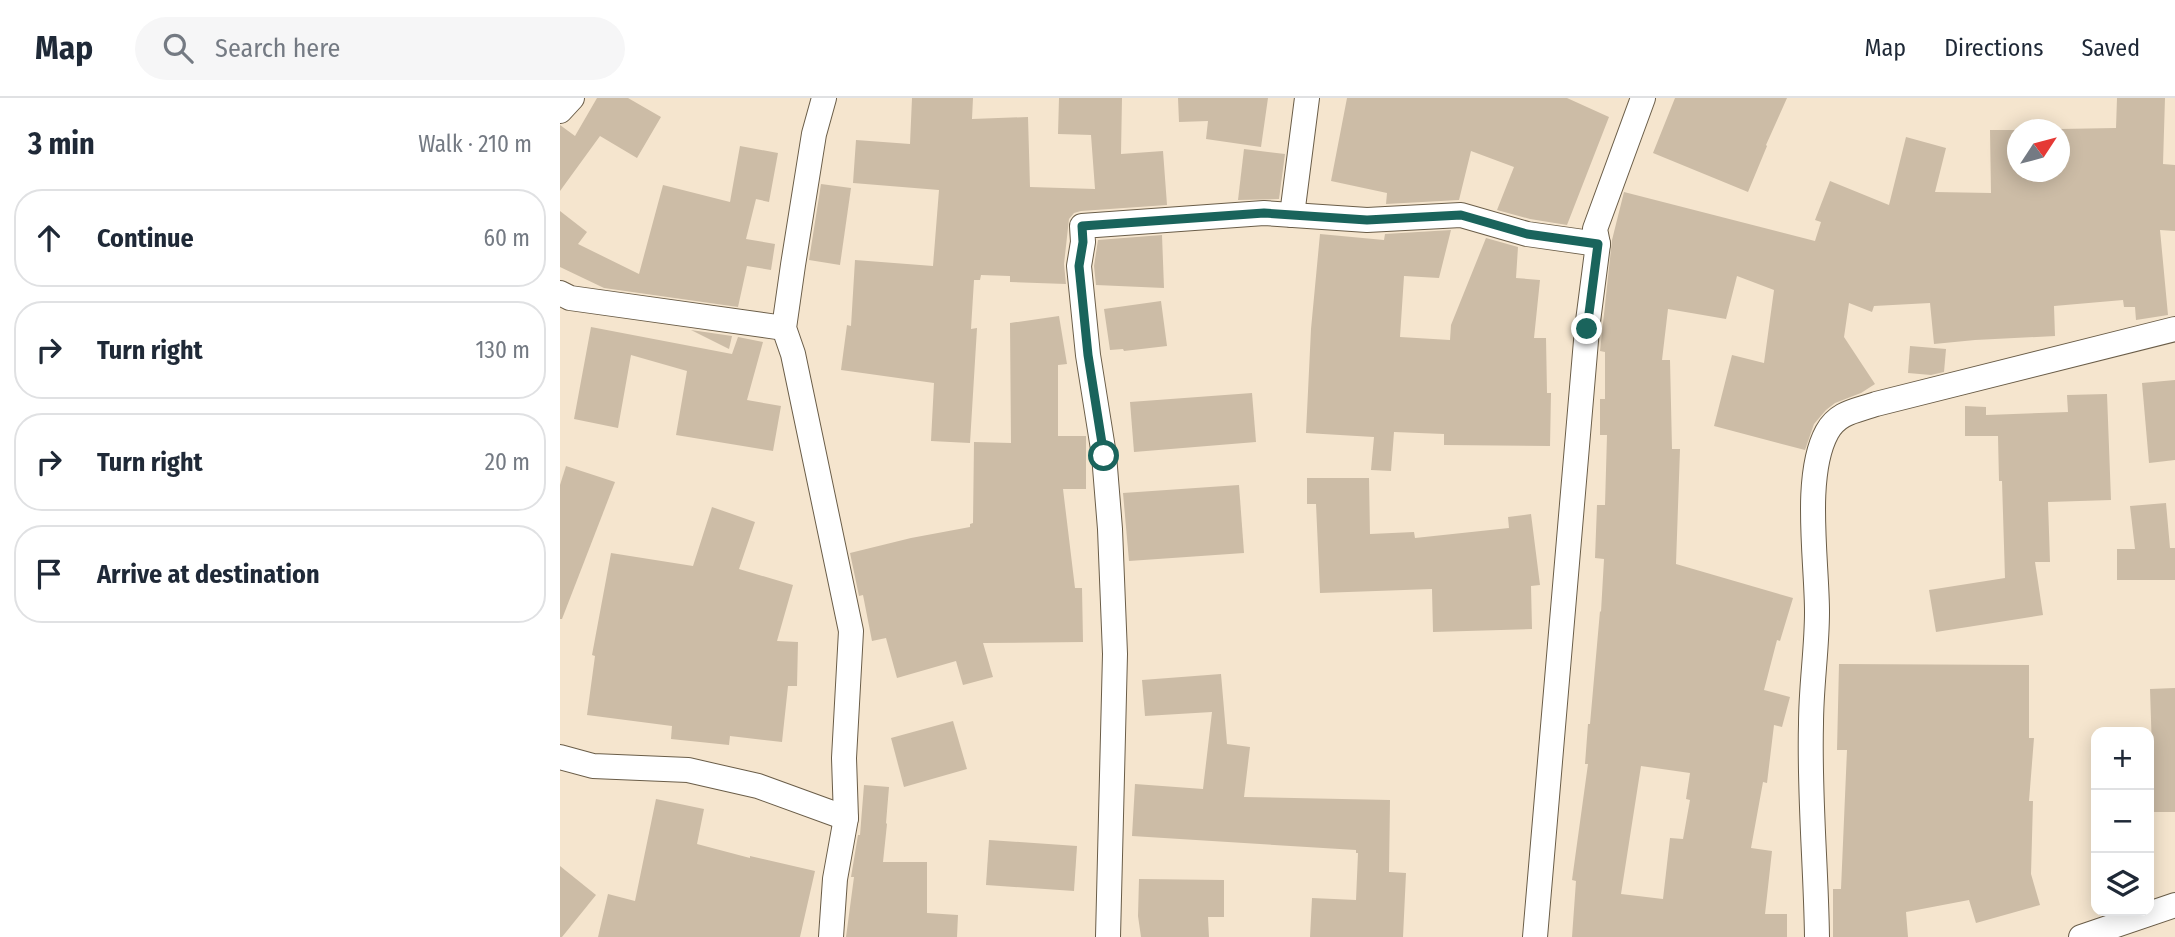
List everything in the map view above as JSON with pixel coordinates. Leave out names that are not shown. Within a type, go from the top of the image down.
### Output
[{"type":"street","points":[[560,111],[572,98]]},
{"type":"street","points":[[824,98],[814,134],[785,328],[793,354],[851,631],[844,758],[846,818],[835,879],[831,937]]},
{"type":"street","points":[[1292,215],[1307,98]]},
{"type":"street","points":[[1535,937],[1587,329],[1598,244],[1595,229],[1643,98]]},
{"type":"street","points":[[1108,937],[1115,654],[1112,570],[1104,456],[1088,355],[1079,266],[1083,242],[1082,226],[1264,213],[1367,220],[1461,215],[1527,234],[1598,244]]},
{"type":"street","points":[[560,293],[570,298],[785,328]]},
{"type":"street","points":[[1817,937],[1811,723],[1818,613],[1814,476],[1826,434],[1837,417],[1876,404],[2175,329]]},
{"type":"street","points":[[560,757],[593,766],[688,770],[758,786],[846,818]]},
{"type":"street","points":[[2081,937],[2175,905]]},
{"type":"building","points":[[597,98],[628,98],[661,117],[637,158],[600,136],[560,191],[560,125],[575,136]]},
{"type":"building","points":[[912,98],[973,98],[972,119],[1028,117],[1030,187],[1095,189],[1091,135],[1058,134],[1059,98],[1122,98],[1121,154],[1163,151],[1167,205],[1081,211],[1074,213],[1069,219],[1064,264],[1066,284],[1010,282],[1010,276],[981,275],[980,280],[974,280],[971,329],[977,328],[970,443],[931,441],[934,383],[841,370],[847,325],[851,326],[855,260],[933,266],[939,190],[853,183],[856,140],[910,144]]},
{"type":"building","points":[[1178,98],[1268,98],[1261,147],[1206,139],[1208,121],[1179,122]]},
{"type":"building","points":[[1347,98],[1567,98],[1609,117],[1567,225],[1497,210],[1514,167],[1471,151],[1459,200],[1386,204],[1387,193],[1331,181]]},
{"type":"building","points":[[1675,98],[1787,98],[1748,192],[1653,153]]},
{"type":"building","points":[[2117,98],[2165,98],[2163,164],[2175,165],[2175,231],[2160,230],[2168,315],[2136,320],[2135,307],[2124,307],[2123,300],[2054,306],[2055,336],[1934,344],[1930,303],[1874,306],[1872,312],[1849,303],[1844,337],[1875,384],[1826,410],[1814,424],[1805,450],[1714,426],[1732,355],[1764,363],[1774,290],[1737,276],[1726,319],[1668,309],[1662,360],[1670,360],[1672,449],[1680,449],[1676,564],[1793,598],[1780,641],[1777,640],[1764,690],[1790,697],[1782,727],[1774,725],[1767,783],[1763,782],[1751,848],[1772,851],[1765,914],[1787,914],[1787,937],[1572,937],[1576,881],[1572,880],[1588,764],[1585,764],[1588,724],[1601,612],[1604,559],[1595,558],[1597,505],[1605,505],[1607,435],[1600,435],[1600,399],[1605,399],[1605,352],[1600,351],[1612,240],[1624,192],[1815,241],[1821,222],[1815,220],[1830,181],[1889,205],[1906,137],[1946,148],[1935,192],[1991,193],[1990,130],[2007,130],[2007,182],[2070,182],[2070,129],[2116,128]],"holes":[[[1641,766],[1690,773],[1686,799],[1690,800],[1683,839],[1670,838],[1663,899],[1621,894]]]},
{"type":"building","points":[[740,146],[778,153],[769,202],[756,199],[746,239],[775,244],[771,270],[747,266],[738,307],[604,288],[560,267],[560,211],[587,232],[578,244],[639,274],[663,185],[730,202]]},
{"type":"building","points":[[1244,149],[1285,154],[1279,199],[1238,200]]},
{"type":"building","points":[[821,184],[851,188],[840,265],[809,260]]},
{"type":"building","points":[[1451,230],[1439,278],[1404,276],[1400,337],[1450,340],[1451,325],[1486,238],[1518,247],[1516,278],[1540,280],[1534,338],[1546,338],[1547,393],[1551,393],[1550,446],[1444,445],[1444,434],[1394,432],[1391,471],[1371,470],[1374,437],[1306,433],[1311,329],[1320,234],[1384,240],[1385,234]]},
{"type":"building","points":[[1162,235],[1164,288],[1096,285],[1094,266],[1098,240]]},
{"type":"building","points":[[1161,301],[1167,346],[1110,350],[1104,309]]},
{"type":"building","points":[[1059,316],[1067,364],[1058,365],[1058,436],[1086,436],[1086,489],[1063,489],[1075,588],[1082,588],[1083,642],[983,643],[993,677],[963,685],[956,661],[897,678],[886,638],[872,641],[863,595],[859,596],[850,553],[970,527],[973,523],[974,442],[1011,443],[1010,323]]},
{"type":"building","points":[[591,327],[732,354],[738,337],[763,342],[747,400],[781,406],[773,451],[676,435],[687,371],[631,355],[618,428],[574,419]]},
{"type":"building","points":[[691,330],[732,336],[729,349]]},
{"type":"building","points":[[1910,346],[1946,349],[1944,372],[1931,375],[1908,373]]},
{"type":"building","points":[[2175,380],[2175,460],[2149,463],[2142,383]]},
{"type":"building","points":[[1252,393],[1256,442],[1134,452],[1130,402]]},
{"type":"building","points":[[2107,394],[2111,500],[2048,502],[2050,562],[2035,562],[2043,615],[1936,632],[1929,590],[2005,578],[1998,436],[1965,436],[1965,406],[1986,407],[1986,415],[2068,412],[2067,395]]},
{"type":"building","points":[[566,466],[615,482],[560,619],[560,485]]},
{"type":"building","points":[[1307,478],[1369,478],[1370,534],[1414,532],[1415,538],[1509,528],[1508,517],[1531,514],[1540,585],[1531,586],[1532,629],[1433,632],[1432,589],[1320,593],[1316,504],[1307,504]]},
{"type":"building","points":[[1239,485],[1244,553],[1129,561],[1123,493]]},
{"type":"building","points":[[2166,503],[2170,548],[2175,548],[2175,580],[2117,580],[2117,549],[2135,549],[2130,506]]},
{"type":"building","points":[[712,507],[755,522],[739,569],[793,585],[777,641],[798,642],[797,686],[788,686],[782,742],[730,736],[729,745],[671,739],[672,726],[587,715],[595,656],[592,655],[611,553],[693,566]]},
{"type":"building","points":[[1839,664],[2029,665],[2029,738],[2034,738],[2029,801],[2033,801],[2031,874],[2040,905],[1976,923],[1969,900],[1906,912],[1908,937],[1833,937],[1833,889],[1841,889],[1847,750],[1837,750]]},
{"type":"building","points":[[1221,674],[1227,744],[1250,747],[1244,797],[1390,800],[1389,872],[1406,873],[1403,937],[1310,937],[1312,898],[1356,900],[1356,850],[1132,836],[1135,784],[1203,789],[1212,712],[1145,716],[1142,680]]},
{"type":"building","points":[[2175,688],[2175,812],[2154,812],[2154,727],[2151,727],[2150,689]]},
{"type":"building","points":[[953,721],[967,769],[904,787],[891,738]]},
{"type":"building","points":[[864,785],[889,787],[883,862],[927,862],[927,913],[958,915],[957,937],[846,937]]},
{"type":"building","points":[[656,799],[704,809],[697,844],[815,871],[800,937],[598,937],[608,894],[635,901]]},
{"type":"building","points":[[989,840],[1077,846],[1074,891],[986,885]]},
{"type":"building","points":[[560,866],[596,895],[562,937],[560,937]]},
{"type":"building","points":[[1139,879],[1224,880],[1224,917],[1208,917],[1209,937],[1141,937],[1138,916]]},
{"type":"route","points":[[1104,456],[1088,355],[1079,266],[1083,242],[1082,226],[1264,213],[1367,220],[1461,215],[1527,234],[1598,244],[1587,329]]}]
